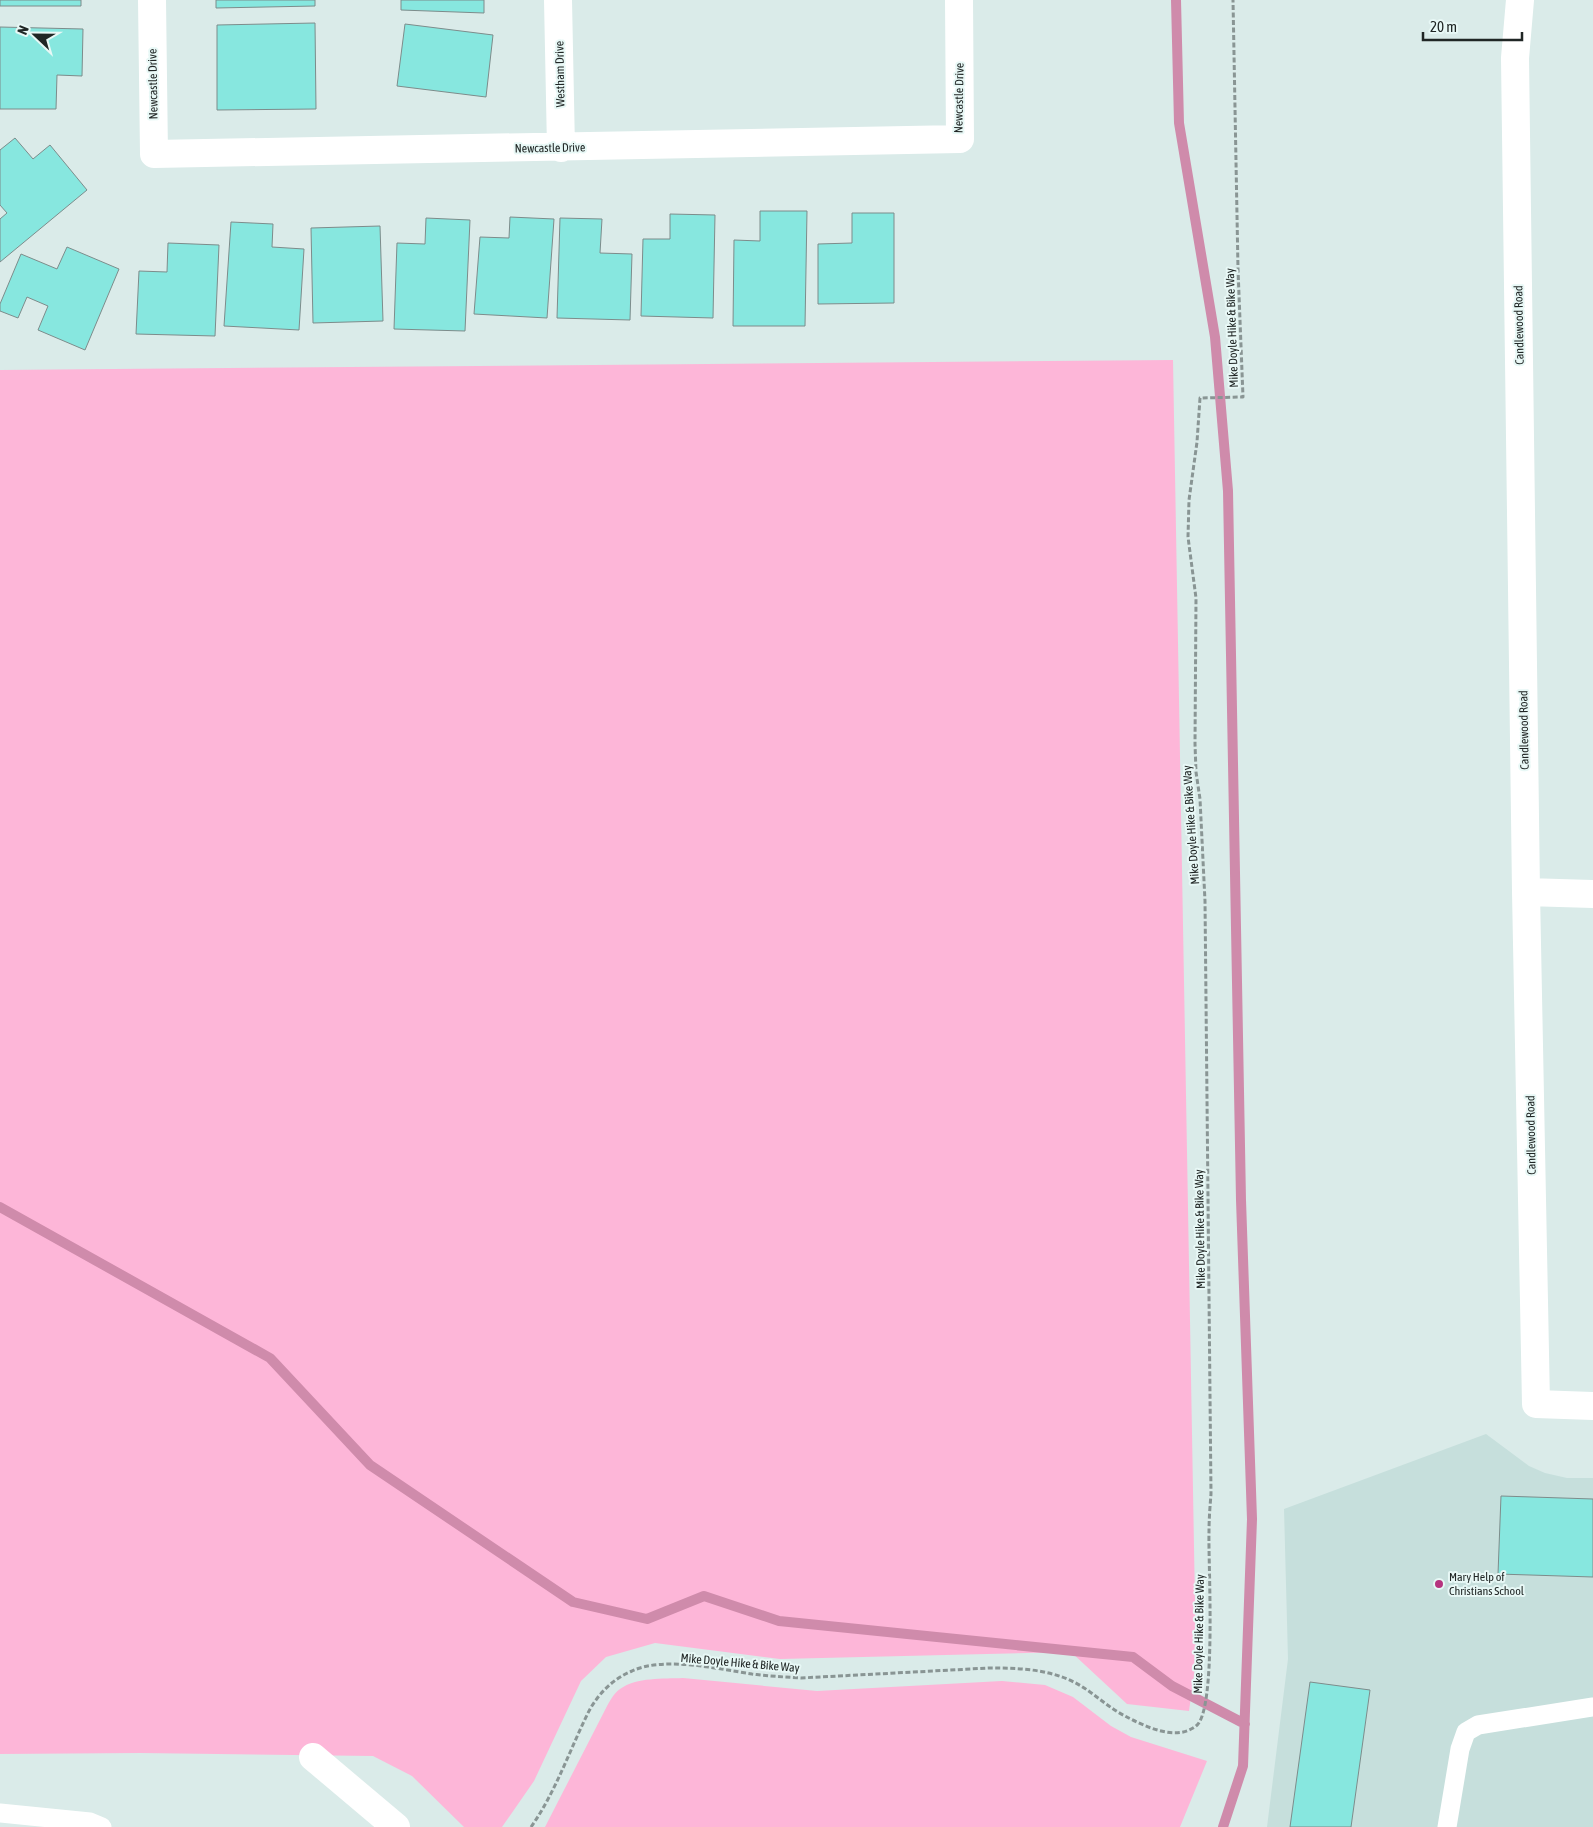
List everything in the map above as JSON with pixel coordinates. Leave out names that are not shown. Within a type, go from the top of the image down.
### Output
[{"type":"street","name":"Newcastle Drive","points":[[152,0],[154,154],[561,148],[960,139],[959,0]]},
{"type":"street","name":"Westham Drive","points":[[558,0],[561,148]]},
{"type":"street","name":"Candlewood Road","points":[[1520,0],[1515,58],[1526,892],[1536,1404],[1593,1406]]},
{"type":"street","points":[[1526,892],[1593,894]]},
{"type":"street","points":[[313,1757],[396,1827]]},
{"type":"lane","points":[[1446,1827],[1460,1749],[1466,1732],[1478,1725],[1593,1707]]},
{"type":"lane","points":[[0,1813],[90,1822],[102,1827]]},
{"type":"path","name":"Mike Doyle Hike & Bike Way","points":[[531,1827],[548,1800],[588,1713],[601,1693],[616,1680],[633,1670],[655,1665],[691,1665],[776,1677],[801,1678],[989,1668],[1038,1670],[1080,1685],[1118,1712],[1154,1730],[1171,1732],[1186,1730],[1197,1726],[1203,1715],[1209,1672],[1208,1529],[1211,1494],[1205,900],[1195,744],[1196,598],[1188,538],[1189,500],[1197,442],[1200,398],[1243,397],[1238,259],[1233,0]]},
{"type":"shaded area","points":[[1173,360],[1196,1660],[1189,1711],[1127,1704],[1071,1652],[780,1659],[655,1643],[606,1657],[581,1681],[534,1781],[502,1827],[464,1827],[412,1776],[373,1756],[140,1753],[0,1754],[0,370]]},
{"type":"shaded area","name":"Mary Help of Christians School","points":[[1486,1434],[1529,1466],[1545,1473],[1567,1478],[1593,1478],[1593,1827],[1267,1827],[1288,1659],[1284,1509]]},
{"type":"shaded area","points":[[683,1678],[817,1691],[1002,1681],[1045,1685],[1073,1697],[1111,1726],[1131,1737],[1207,1761],[1180,1827],[545,1827],[615,1694],[620,1689],[634,1682]]},
{"type":"building","points":[[0,0],[81,0],[81,6],[0,6]]},
{"type":"building","points":[[216,0],[315,0],[315,6],[216,8]]},
{"type":"building","points":[[401,0],[484,0],[484,13],[401,10]]},
{"type":"building","points":[[315,23],[316,109],[217,110],[217,25]]},
{"type":"building","points":[[405,24],[493,35],[486,97],[397,86]]},
{"type":"building","points":[[0,27],[83,29],[82,76],[57,75],[56,109],[0,109]]},
{"type":"building","points":[[15,138],[33,159],[50,145],[87,190],[0,262],[0,219],[7,213],[0,205],[0,150]]},
{"type":"building","points":[[760,211],[807,211],[805,326],[733,326],[734,240],[760,241]]},
{"type":"building","points":[[852,213],[894,213],[894,303],[818,304],[818,244],[852,243]]},
{"type":"building","points":[[670,214],[715,215],[713,318],[641,316],[643,239],[670,239]]},
{"type":"building","points":[[510,217],[554,219],[547,318],[474,314],[480,237],[509,238]]},
{"type":"building","points":[[426,218],[470,220],[465,331],[394,329],[397,243],[425,244]]},
{"type":"building","points":[[560,218],[602,219],[600,253],[632,254],[630,320],[557,318]]},
{"type":"building","points":[[231,222],[273,224],[272,247],[304,249],[299,330],[224,326]]},
{"type":"building","points":[[380,226],[383,321],[313,323],[311,228]]},
{"type":"building","points":[[168,243],[219,245],[215,336],[136,334],[139,271],[167,272]]},
{"type":"building","points":[[67,247],[119,269],[85,350],[38,330],[48,306],[27,297],[18,318],[0,311],[0,304],[21,254],[57,269]]},
{"type":"building","points":[[1501,1496],[1593,1499],[1593,1577],[1498,1574]]},
{"type":"building","points":[[1310,1682],[1370,1690],[1351,1827],[1290,1827]]},
{"type":"waterway","points":[[1176,0],[1179,123],[1215,337],[1228,491],[1241,1200],[1252,1519],[1243,1766],[1223,1827]]},
{"type":"waterway","points":[[0,1207],[270,1358],[370,1465],[573,1602],[647,1619],[704,1596],[779,1621],[1133,1657],[1172,1686],[1245,1724]]},
{"type":"place","name":"Mary Help of Christians School","points":[[1439,1584]]}]
